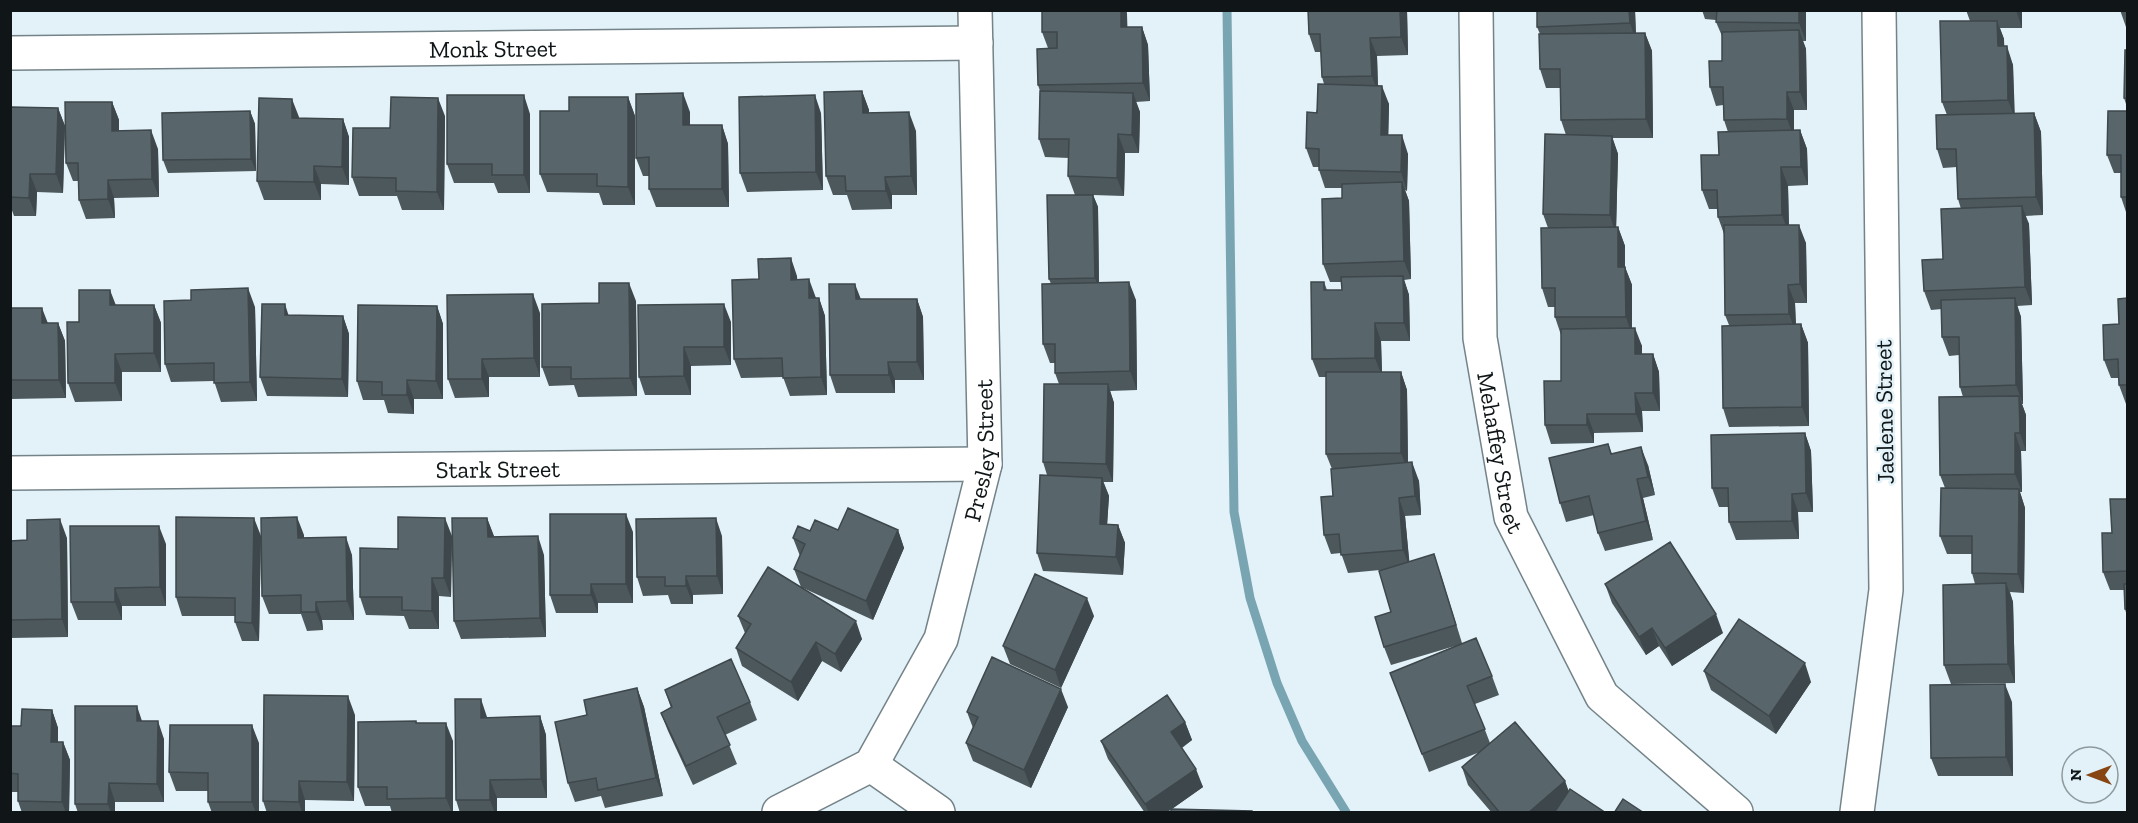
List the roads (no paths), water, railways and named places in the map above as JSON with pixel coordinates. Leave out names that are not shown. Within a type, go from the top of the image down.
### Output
[{"type":"street","name":"Presley Street","points":[[871,765],[941,639],[985,464],[975,10]]},
{"type":"street","name":"Mehaffey Street","points":[[1476,10],[1480,338],[1512,517],[1602,696],[1736,813]]},
{"type":"street","name":"Jaelene Street","points":[[1857,813],[1886,590],[1879,10]]},
{"type":"street","name":"Monk Street","points":[[10,53],[976,43]]},
{"type":"street","name":"Stark Street","points":[[10,473],[985,464]]},
{"type":"street","points":[[779,813],[871,765],[938,813]]},
{"type":"waterway","points":[[1227,10],[1234,512],[1250,598],[1277,683],[1302,741],[1346,812]]}]
